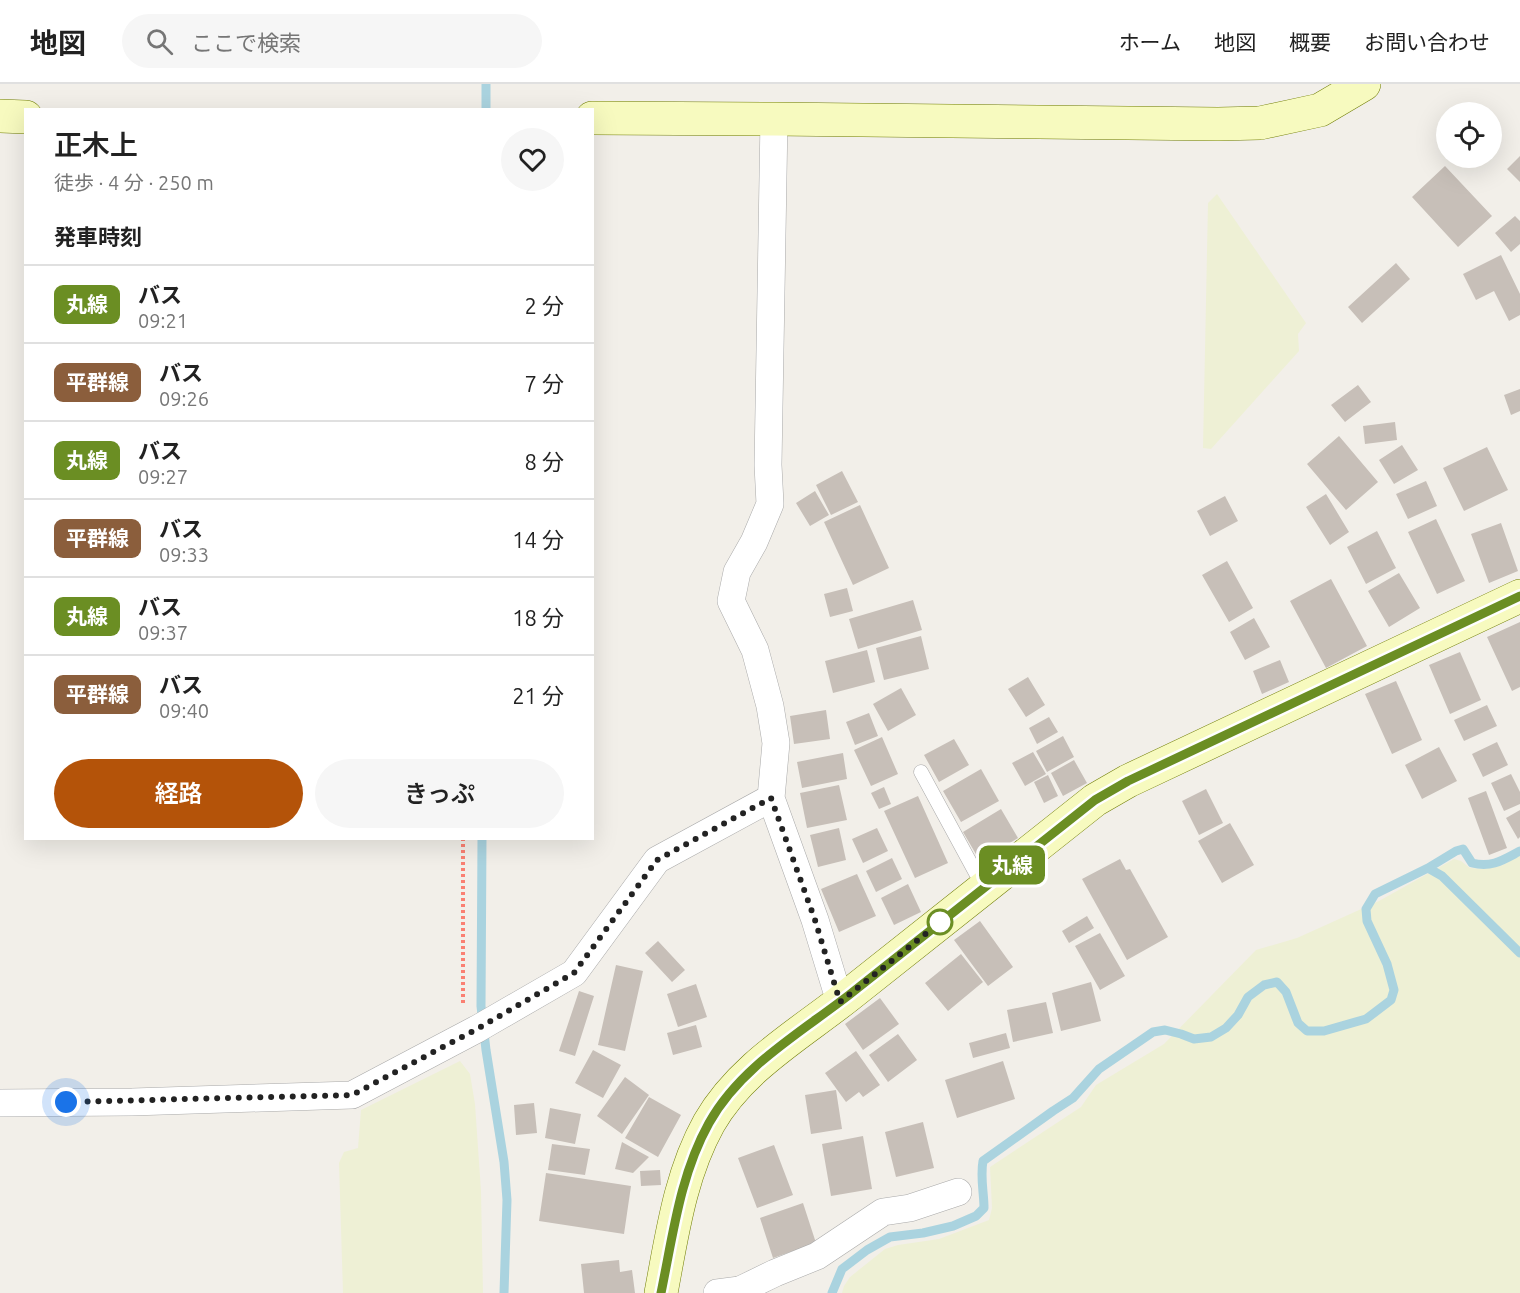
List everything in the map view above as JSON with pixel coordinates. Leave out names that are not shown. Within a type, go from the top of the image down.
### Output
[{"type":"main road","points":[[594,118],[1260,123],[1320,110],[1364,84]]},
{"type":"main road","points":[[0,116],[24,117]]},
{"type":"main road","points":[[661,1293],[679,1202],[691,1164],[710,1122],[735,1086],[772,1052],[840,1002],[1095,800],[1128,781],[1520,596]]},
{"type":"street","points":[[774,119],[768,465],[770,504],[737,572],[731,601],[755,650],[770,706],[776,743],[771,798],[815,920],[840,1002]]},
{"type":"street","points":[[0,1103],[132,1102],[352,1095],[479,1028],[574,973],[657,860],[771,798]]},
{"type":"street","points":[[717,1293],[740,1290],[775,1272],[817,1256],[883,1212],[910,1208],[958,1192]]},
{"type":"lane","points":[[921,772],[984,888]]},
{"type":"path","points":[[463,840],[463,1004],[479,1028]]},
{"type":"green space","points":[[1217,194],[1306,323],[1298,334],[1299,351],[1211,449],[1203,448],[1208,203]]},
{"type":"green space","points":[[1520,855],[1520,1293],[842,1293],[850,1277],[885,1249],[939,1239],[989,1220],[992,1208],[990,1167],[1081,1107],[1096,1085],[1164,1044],[1256,950],[1297,938],[1379,901],[1454,859],[1470,868],[1484,869],[1503,865]]},
{"type":"green space","points":[[460,1061],[470,1074],[475,1104],[481,1191],[483,1293],[343,1293],[339,1163],[344,1152],[358,1148],[361,1110]]},
{"type":"building","points":[[1520,156],[1520,182],[1507,169]]},
{"type":"building","points":[[1443,168],[1447,168],[1492,216],[1458,247],[1412,197]]},
{"type":"building","points":[[1515,216],[1520,221],[1520,244],[1511,252],[1495,233]]},
{"type":"building","points":[[1501,255],[1520,294],[1520,315],[1509,321],[1494,291],[1476,300],[1463,274]]},
{"type":"building","points":[[1396,263],[1410,279],[1362,323],[1348,307]]},
{"type":"building","points":[[1358,385],[1371,402],[1345,422],[1331,405]]},
{"type":"building","points":[[1520,389],[1520,411],[1511,415],[1504,395]]},
{"type":"building","points":[[1395,422],[1397,440],[1365,444],[1363,426]]},
{"type":"building","points":[[1339,436],[1378,482],[1346,510],[1307,464]]},
{"type":"building","points":[[1402,445],[1418,470],[1394,484],[1379,460]]},
{"type":"building","points":[[1487,447],[1508,490],[1464,511],[1443,468]]},
{"type":"building","points":[[842,471],[858,502],[831,515],[816,485]]},
{"type":"building","points":[[1426,481],[1437,506],[1408,519],[1396,494]]},
{"type":"building","points":[[815,491],[829,515],[810,526],[796,503]]},
{"type":"building","points":[[1326,494],[1349,532],[1330,545],[1306,507]]},
{"type":"building","points":[[1225,496],[1238,521],[1210,536],[1197,511]]},
{"type":"building","points":[[860,505],[889,568],[853,585],[824,522]]},
{"type":"building","points":[[1436,519],[1465,581],[1437,594],[1408,532]]},
{"type":"building","points":[[1501,523],[1518,571],[1489,583],[1471,534]]},
{"type":"building","points":[[1377,531],[1396,568],[1366,584],[1347,547]]},
{"type":"building","points":[[1227,561],[1253,608],[1229,622],[1202,575]]},
{"type":"building","points":[[1399,573],[1420,608],[1389,627],[1368,591]]},
{"type":"building","points":[[1331,579],[1367,646],[1326,668],[1290,601]]},
{"type":"building","points":[[847,588],[853,611],[830,617],[824,594]]},
{"type":"building","points":[[913,600],[922,630],[858,649],[849,619]]},
{"type":"building","points":[[1254,618],[1270,647],[1245,660],[1230,632]]},
{"type":"building","points":[[1520,622],[1520,687],[1512,691],[1487,637]]},
{"type":"building","points":[[921,636],[929,669],[884,680],[876,648]]},
{"type":"building","points":[[867,650],[875,682],[833,693],[825,661]]},
{"type":"building","points":[[1460,652],[1481,700],[1450,714],[1429,665]]},
{"type":"building","points":[[1280,660],[1289,682],[1262,694],[1253,671]]},
{"type":"building","points":[[1028,677],[1045,705],[1026,717],[1008,689]]},
{"type":"building","points":[[1396,681],[1422,740],[1392,754],[1365,694]]},
{"type":"building","points":[[901,688],[916,715],[888,731],[873,704]]},
{"type":"building","points":[[1487,705],[1497,726],[1464,741],[1454,720]]},
{"type":"building","points":[[826,710],[830,739],[794,744],[790,716]]},
{"type":"building","points":[[869,713],[878,736],[855,745],[846,722]]},
{"type":"building","points":[[1049,717],[1058,732],[1037,744],[1029,728]]},
{"type":"building","points":[[1063,736],[1074,757],[1047,772],[1036,751]]},
{"type":"building","points":[[882,737],[898,774],[871,786],[854,750]]},
{"type":"building","points":[[954,739],[969,765],[939,782],[924,755]]},
{"type":"building","points":[[1497,742],[1508,765],[1483,777],[1472,754]]},
{"type":"building","points":[[1439,747],[1457,781],[1422,799],[1405,765]]},
{"type":"building","points":[[1033,752],[1046,774],[1025,786],[1012,763]]},
{"type":"building","points":[[843,753],[847,779],[802,788],[797,762]]},
{"type":"building","points":[[1074,760],[1087,783],[1063,796],[1051,773]]},
{"type":"building","points":[[981,769],[999,801],[961,822],[943,791]]},
{"type":"building","points":[[1511,774],[1520,792],[1520,804],[1504,811],[1491,783]]},
{"type":"building","points":[[1048,775],[1058,796],[1044,803],[1034,782]]},
{"type":"building","points":[[839,785],[847,820],[807,828],[800,793]]},
{"type":"building","points":[[884,787],[891,804],[879,809],[871,793]]},
{"type":"building","points":[[1206,789],[1223,823],[1199,835],[1182,801]]},
{"type":"building","points":[[1486,791],[1507,848],[1489,855],[1468,798]]},
{"type":"building","points":[[918,796],[948,863],[915,878],[884,811]]},
{"type":"building","points":[[1001,809],[1018,838],[980,861],[963,832]]},
{"type":"building","points":[[1520,810],[1520,837],[1518,839],[1506,818]]},
{"type":"building","points":[[1230,823],[1254,865],[1222,883],[1198,841]]},
{"type":"building","points":[[839,828],[846,860],[818,867],[810,835]]},
{"type":"building","points":[[877,828],[888,851],[863,863],[852,839]]},
{"type":"building","points":[[892,858],[902,879],[876,892],[866,871]]},
{"type":"building","points":[[1120,859],[1126,870],[1130,869],[1168,937],[1127,960],[1082,879]]},
{"type":"building","points":[[857,874],[876,916],[839,932],[821,889]]},
{"type":"building","points":[[908,884],[921,912],[894,925],[881,898]]},
{"type":"building","points":[[1087,916],[1094,928],[1069,943],[1062,931]]},
{"type":"building","points":[[980,921],[1013,967],[988,986],[954,940]]},
{"type":"building","points":[[1100,933],[1125,976],[1100,990],[1075,946]]},
{"type":"building","points":[[658,941],[685,970],[672,982],[645,953]]},
{"type":"building","points":[[961,954],[983,982],[948,1011],[925,983]]},
{"type":"building","points":[[616,965],[643,971],[625,1051],[598,1045]]},
{"type":"building","points":[[1091,982],[1101,1021],[1061,1031],[1052,993]]},
{"type":"building","points":[[696,984],[707,1017],[678,1027],[667,994]]},
{"type":"building","points":[[579,991],[594,996],[575,1056],[559,1051]]},
{"type":"building","points":[[880,998],[899,1024],[863,1050],[845,1024]]},
{"type":"building","points":[[1046,1002],[1053,1033],[1013,1042],[1007,1010]]},
{"type":"building","points":[[696,1025],[702,1047],[673,1055],[667,1033]]},
{"type":"building","points":[[1006,1033],[1010,1048],[973,1058],[969,1043]]},
{"type":"building","points":[[898,1034],[917,1060],[888,1082],[869,1055]]},
{"type":"building","points":[[593,1050],[621,1065],[603,1098],[575,1083]]},
{"type":"building","points":[[856,1051],[880,1085],[863,1097],[859,1092],[846,1102],[825,1073]]},
{"type":"building","points":[[1003,1061],[1015,1099],[957,1118],[945,1080]]},
{"type":"building","points":[[625,1077],[649,1095],[622,1134],[597,1116]]},
{"type":"building","points":[[836,1090],[842,1129],[811,1134],[805,1095]]},
{"type":"building","points":[[649,1097],[681,1115],[658,1157],[625,1138]]},
{"type":"building","points":[[534,1103],[537,1133],[516,1135],[514,1105]]},
{"type":"building","points":[[550,1108],[581,1114],[575,1144],[545,1138]]},
{"type":"building","points":[[923,1122],[934,1168],[896,1177],[885,1132]]},
{"type":"building","points":[[863,1136],[872,1189],[831,1196],[822,1144]]},
{"type":"building","points":[[622,1142],[649,1157],[633,1173],[615,1169]]},
{"type":"building","points":[[552,1144],[590,1149],[585,1175],[548,1170]]},
{"type":"building","points":[[774,1145],[793,1195],[757,1208],[738,1158]]},
{"type":"building","points":[[660,1170],[661,1185],[641,1186],[640,1171]]},
{"type":"building","points":[[546,1173],[631,1186],[624,1234],[539,1221]]},
{"type":"building","points":[[803,1203],[816,1243],[773,1258],[760,1218]]},
{"type":"building","points":[[619,1260],[620,1272],[632,1270],[635,1293],[584,1293],[581,1264]]},
{"type":"waterway","points":[[486,84],[486,108]]},
{"type":"waterway","points":[[482,840],[481,1006],[504,1162],[507,1200],[504,1293]]},
{"type":"waterway","points":[[832,1293],[842,1269],[867,1250],[890,1237],[953,1226],[976,1216],[984,1208],[983,1161],[1073,1098],[1099,1069],[1153,1032],[1165,1030],[1194,1039],[1211,1037],[1226,1028],[1238,1015],[1248,997],[1264,985],[1277,982],[1286,992],[1298,1023],[1307,1031],[1324,1031],[1366,1019],[1391,1000],[1394,990],[1387,964],[1367,921],[1366,909],[1375,894],[1428,868],[1456,851],[1463,849],[1472,863],[1479,864],[1497,862],[1520,851]]},
{"type":"waterway","points":[[1428,868],[1442,876],[1520,953]]},
{"type":"bus line","name":"丸線","points":[[661,1293],[679,1202],[691,1164],[710,1122],[735,1086],[772,1052],[840,1002],[1095,800],[1128,781],[1520,596]]},
{"type":"route","points":[[66,1102],[352,1095],[477,1029],[574,973],[657,860],[771,798],[815,920],[840,1002],[948,916],[940,922]]}]
